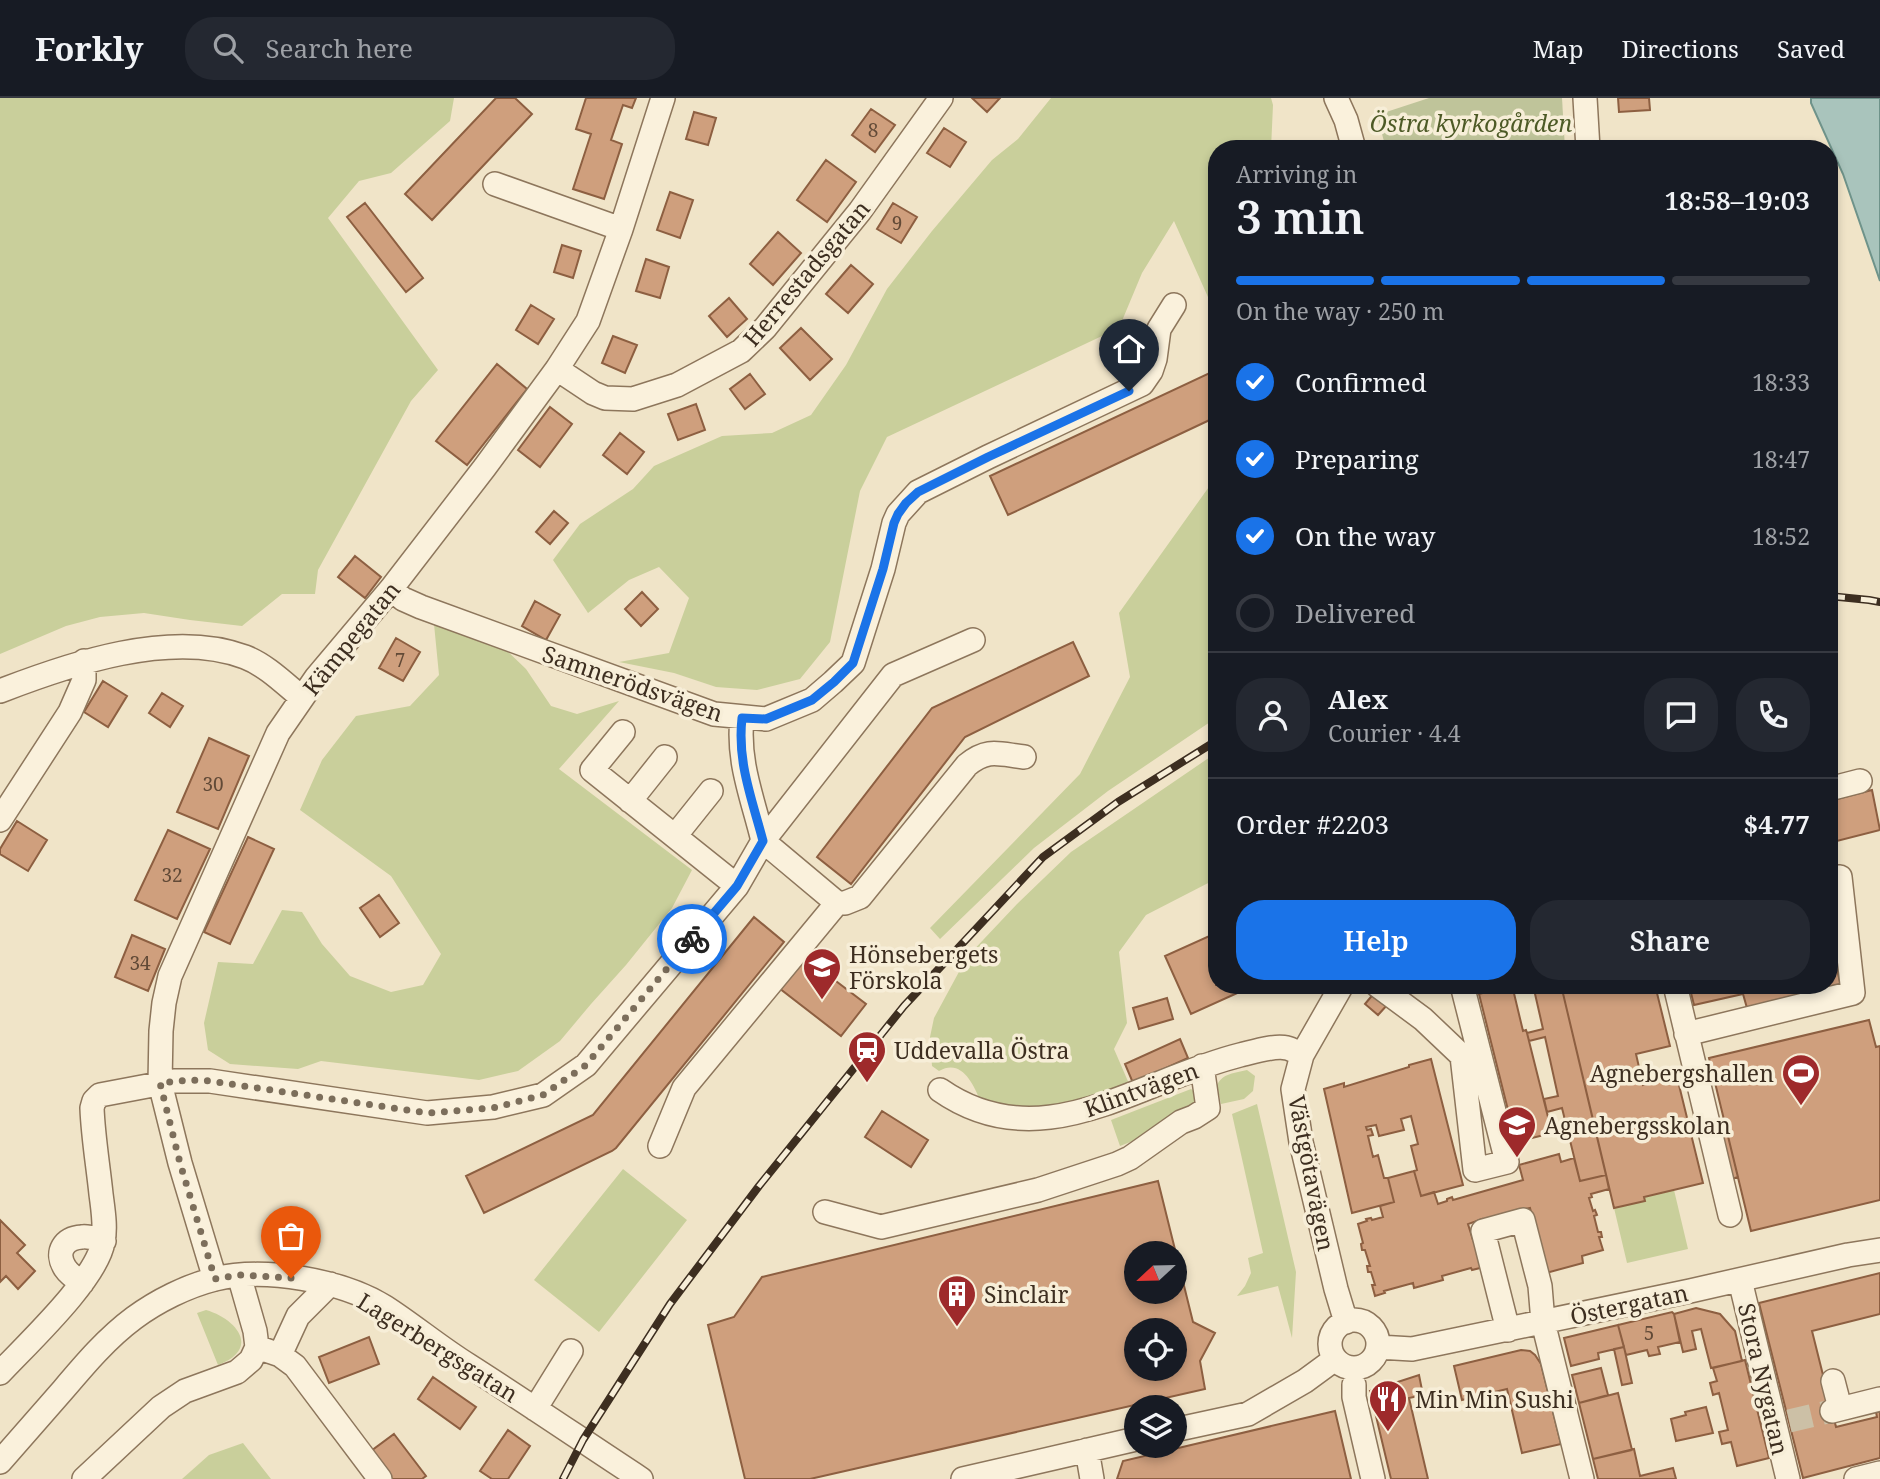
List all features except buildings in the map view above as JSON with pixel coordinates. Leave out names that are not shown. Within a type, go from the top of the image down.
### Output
[{"type":"street","name":"Kämpegatan","points":[[215,1279],[180,1163],[160,1083],[163,1003],[170,976],[278,733],[316,678],[391,589],[485,467],[557,369],[588,321],[663,98]]},
{"type":"street","name":"Herrestadsgatan","points":[[557,369],[605,398],[633,399],[677,385],[741,351],[765,328],[860,211],[941,98]]},
{"type":"street","points":[[1336,98],[1352,140]]},
{"type":"street","points":[[1585,98],[1587,140]]},
{"type":"street","points":[[495,184],[621,229]]},
{"type":"street","name":"Samnerödsvägen","points":[[391,589],[403,599],[446,617],[714,715],[766,719],[812,700],[853,663],[883,569],[894,523],[906,503],[918,492],[953,474],[1142,384],[1155,359],[1159,329],[1174,305]]},
{"type":"street","points":[[0,1373],[82,1283],[97,1260],[104,1231],[93,1116],[94,1101],[100,1095],[160,1083],[210,1081],[427,1113],[493,1108],[543,1095],[586,1065],[737,886],[763,841],[893,675],[973,640]]},
{"type":"street","points":[[0,691],[85,661],[139,650],[196,647],[246,657],[302,698]]},
{"type":"street","points":[[0,820],[70,712],[84,680],[85,661]]},
{"type":"street","points":[[742,718],[740,731],[743,771],[763,841],[837,903],[860,897],[967,765],[989,752],[1024,757]]},
{"type":"street","points":[[623,732],[592,770],[737,886]]},
{"type":"street","points":[[630,801],[665,757]]},
{"type":"street","points":[[1838,787],[1860,781]]},
{"type":"street","points":[[675,836],[711,791]]},
{"type":"street","points":[[1686,1034],[1853,993],[1840,877]]},
{"type":"street","points":[[660,1146],[684,1088],[837,903]]},
{"type":"street","name":"Västgötavägen","points":[[1337,994],[1302,1055],[1293,1089],[1301,1142],[1346,1322]]},
{"type":"street","points":[[1386,994],[1419,1028],[1471,1055]]},
{"type":"street","points":[[1463,994],[1471,1055],[1507,1162],[1489,1178]]},
{"type":"street","points":[[1677,994],[1730,1215]]},
{"type":"street","name":"Klintvägen","points":[[940,1090],[958,1102],[982,1112],[1020,1118],[1045,1117],[1079,1113],[1099,1107],[1202,1066],[1262,1050],[1287,1048],[1302,1055]]},
{"type":"street","points":[[825,1212],[881,1227],[1038,1190],[1117,1164],[1142,1151],[1181,1122],[1208,1108],[1202,1066]]},
{"type":"street","points":[[1508,1330],[1490,1274],[1483,1231],[1523,1220],[1540,1286],[1543,1322],[1582,1479]]},
{"type":"street","points":[[82,1283],[66,1269],[60,1252],[62,1245],[78,1237],[90,1237],[104,1231]]},
{"type":"street","name":"Östergatan","points":[[1378,1347],[1412,1349],[1880,1250]]},
{"type":"street","points":[[84,1479],[161,1407],[185,1391],[237,1372],[251,1360],[257,1348],[255,1331],[239,1275]]},
{"type":"street","name":"Lagerbergsgatan","points":[[0,1462],[84,1365],[125,1326],[157,1303],[185,1289],[215,1279],[239,1275],[307,1279],[330,1284],[383,1306],[535,1409],[614,1472],[641,1479]]},
{"type":"street","name":"Stora Nygatan","points":[[1740,1280],[1782,1423],[1788,1479]]},
{"type":"street","points":[[281,1355],[298,1317],[330,1284]]},
{"type":"street","points":[[1346,1322],[1362,1322],[1374,1332],[1378,1347],[1376,1355],[1364,1366],[1348,1368],[1335,1359],[1330,1345],[1331,1338],[1340,1325],[1346,1322]]},
{"type":"street","points":[[257,1348],[281,1355],[295,1366],[380,1479]]},
{"type":"street","points":[[535,1409],[570,1351]]},
{"type":"street","points":[[1187,1427],[1248,1414],[1305,1381],[1335,1359]]},
{"type":"street","points":[[1833,1381],[1836,1410],[1880,1399]]},
{"type":"street","points":[[1353,1385],[1373,1479]]},
{"type":"street","points":[[963,1479],[1124,1441]]},
{"type":"street","points":[[1087,1450],[1092,1479]]},
{"type":"street","points":[[1856,1479],[1880,1472]]},
{"type":"green space","points":[[0,98],[454,98],[450,121],[391,173],[359,181],[328,218],[438,370],[411,401],[318,570],[315,594],[282,594],[242,626],[144,613],[100,617],[66,626],[0,654]]},
{"type":"green space","points":[[1051,98],[1271,98],[1273,105],[1271,140],[1208,140],[1208,297],[1174,221],[1142,273],[1119,328],[887,437],[860,491],[830,642],[800,679],[757,690],[716,687],[674,673],[619,662],[669,653],[689,598],[659,567],[629,580],[588,613],[553,560],[580,524],[633,489],[654,466],[722,436],[772,433],[811,415],[846,365],[887,289],[992,160],[1018,139]]},
{"type":"green space","name":"Östra kyrkogården","points":[[1429,98],[1562,98],[1564,140],[1384,140],[1377,115]]},
{"type":"green space","points":[[1208,488],[1208,723],[1108,791],[1034,848],[940,939],[930,928],[1080,774],[1130,677],[1119,613]]},
{"type":"green space","points":[[434,624],[505,649],[526,669],[551,706],[577,714],[619,701],[559,769],[692,870],[672,908],[626,965],[560,1041],[518,1071],[479,1080],[321,1061],[298,1069],[230,1064],[208,1050],[204,1023],[218,962],[253,964],[282,910],[302,912],[322,944],[350,976],[391,992],[423,985],[441,954],[391,876],[300,810],[322,760],[356,716],[410,706],[439,675]]},
{"type":"green space","points":[[1208,758],[1208,883],[1146,915],[1119,952],[1127,1023],[1114,1049],[1130,1086],[1096,1102],[1021,1108],[980,1100],[970,1080],[960,1070],[947,1068],[939,1071],[932,1066],[930,1037],[934,1018],[967,957],[1071,852]]},
{"type":"green space","points":[[1247,1070],[1255,1076],[1253,1091],[1244,1099],[1221,1104],[1217,1085],[1220,1081],[1230,1074]]},
{"type":"green space","points":[[1191,1089],[1198,1101],[1143,1137],[1120,1146],[1111,1120]]},
{"type":"green space","points":[[1257,1104],[1296,1272],[1292,1338],[1278,1286],[1237,1296],[1251,1273],[1248,1258],[1263,1253],[1232,1114]]},
{"type":"green space","points":[[623,1169],[687,1220],[599,1332],[534,1280]]},
{"type":"green space","points":[[1674,1190],[1688,1249],[1627,1263],[1614,1208]]},
{"type":"green space","points":[[206,1310],[227,1320],[240,1335],[239,1351],[218,1365],[197,1313]]},
{"type":"green space","points":[[243,1443],[271,1479],[182,1479],[209,1455]]},
{"type":"water","points":[[1811,98],[1880,98],[1880,281],[1838,163],[1838,140],[1828,140]]},
{"type":"tunnel","points":[[1789,1421],[1832,1411]]},
{"type":"railway","points":[[1838,597],[1880,602]]},
{"type":"railway","points":[[563,1479],[583,1440],[670,1304],[759,1186],[904,1006],[1043,857],[1118,802],[1208,746]]},
{"type":"way so far","points":[[291,1278],[239,1275],[215,1279],[180,1163],[160,1083],[210,1081],[427,1113],[493,1108],[543,1095],[586,1065],[692,939]]},
{"type":"place","name":"Hönsebergets Förskola","points":[[822,1001]]},
{"type":"place","name":"Uddevalla Östra","points":[[867,1084]]},
{"type":"place","name":"Agnebergshallen","points":[[1801,1107]]},
{"type":"place","name":"Agnebergsskolan","points":[[1517,1159]]},
{"type":"place","name":"Sinclair","points":[[957,1328]]},
{"type":"place","name":"Min Min Sushi","points":[[1388,1433]]},
{"type":"route","points":[[692,939],[737,886],[763,841],[743,771],[740,731],[742,718],[766,719],[812,700],[853,663],[883,569],[894,523],[906,503],[918,492],[1129,391]]}]
